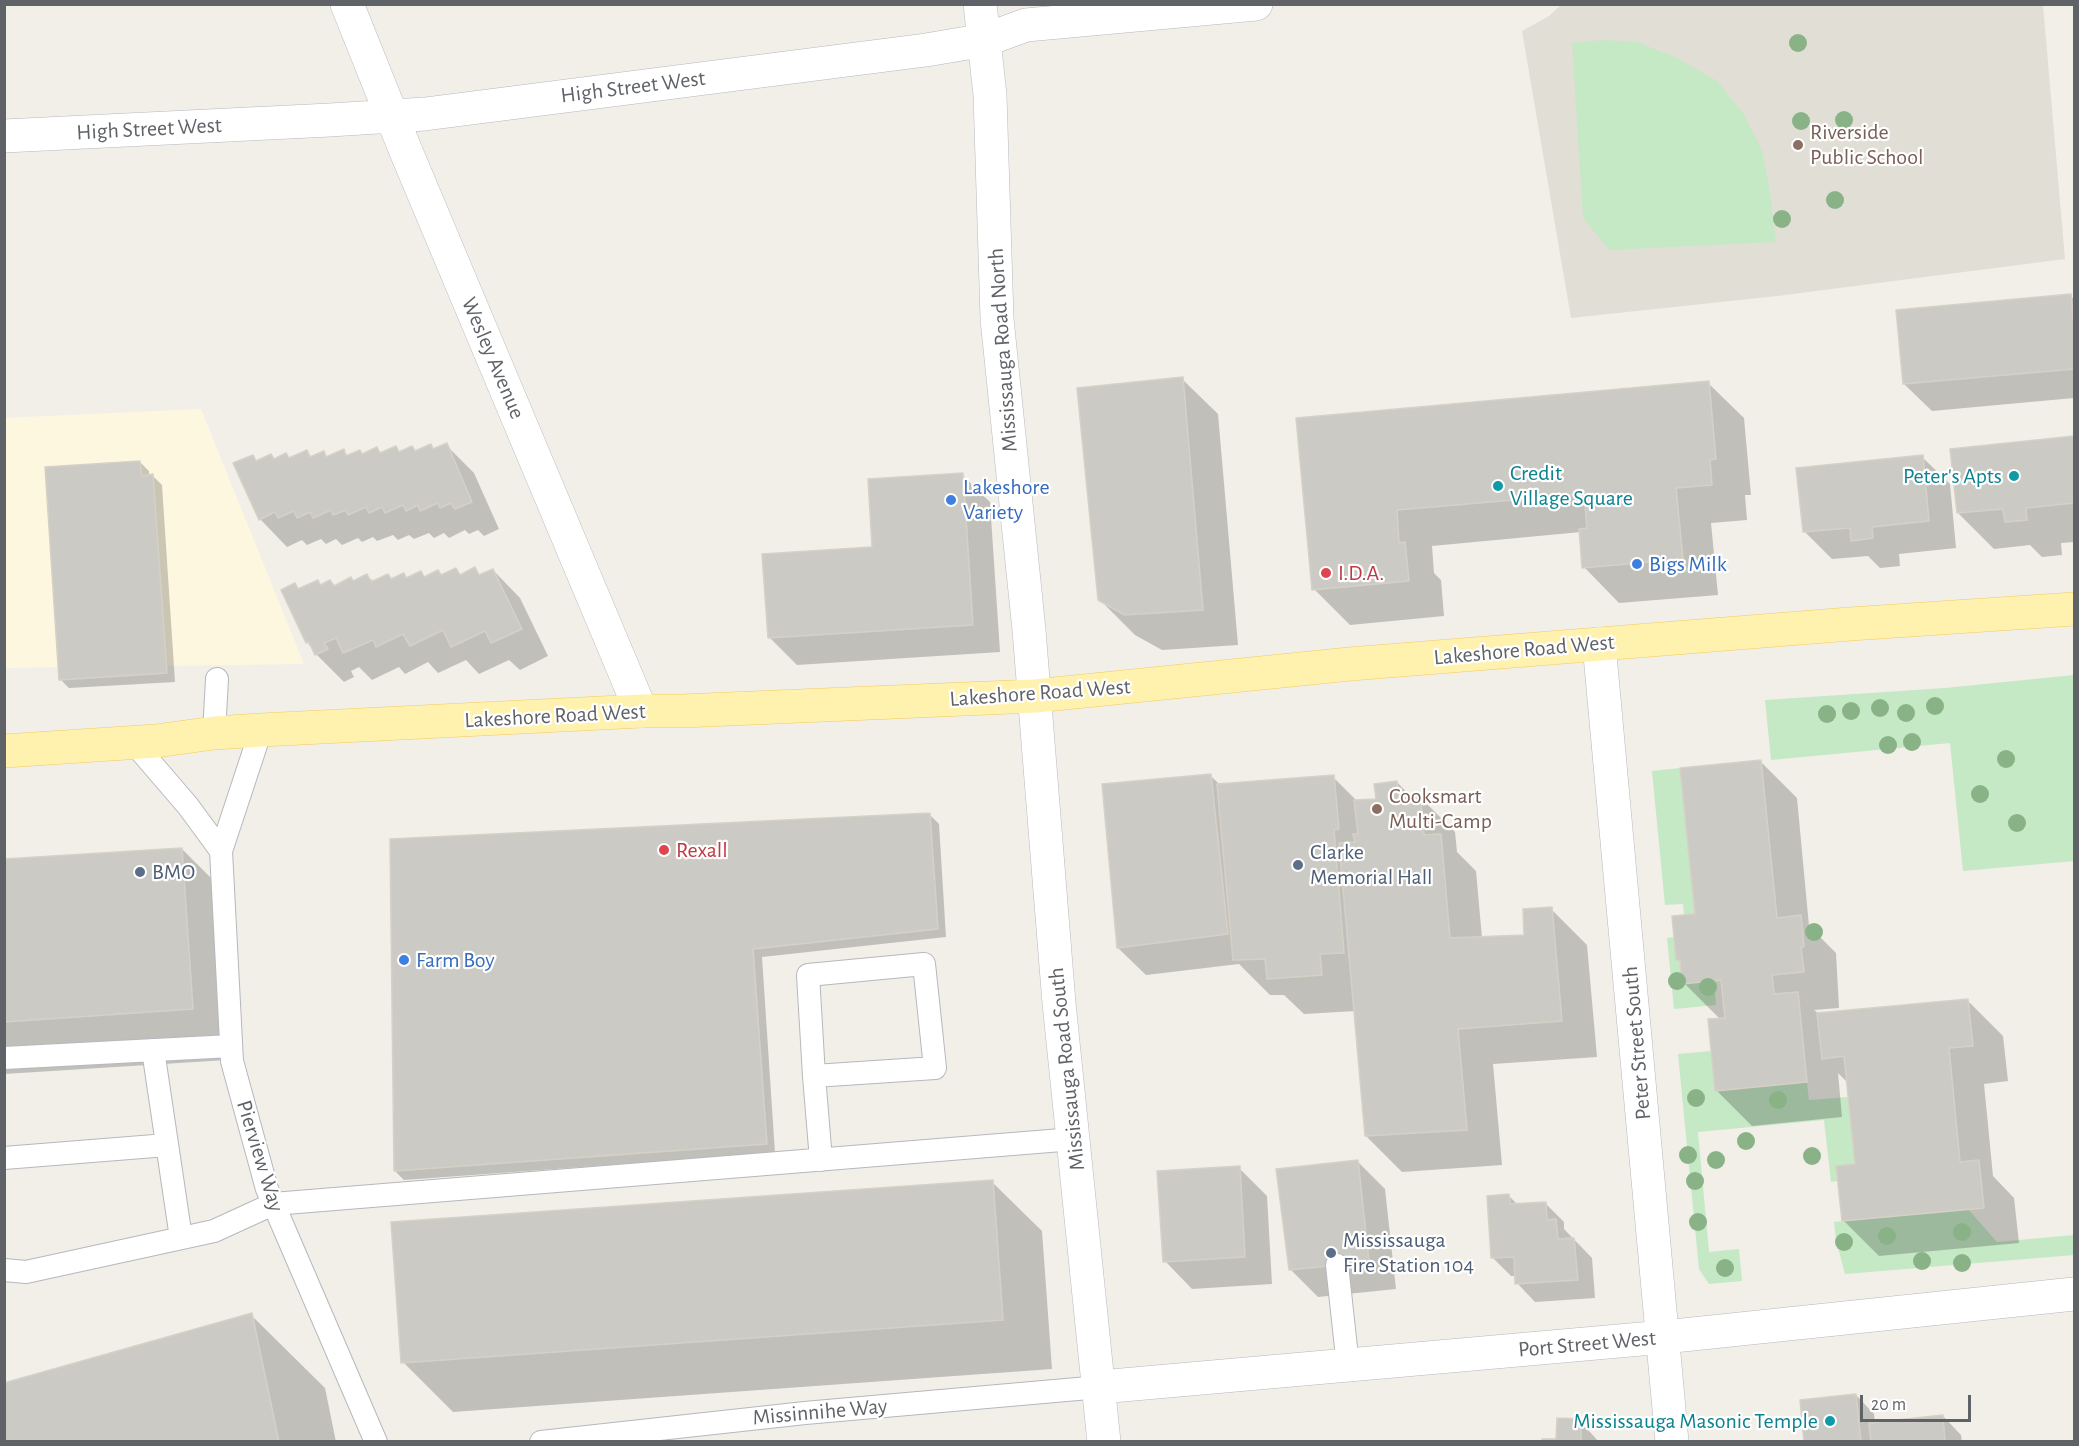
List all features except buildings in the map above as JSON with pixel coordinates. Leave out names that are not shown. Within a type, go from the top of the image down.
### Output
[{"type":"main road","name":"Lakeshore Road West","points":[[4,751],[261,730],[641,711],[694,711],[1035,696],[1350,664],[2074,609]]},
{"type":"street","name":"Wesley Avenue","points":[[346,4],[391,117],[641,711]]},
{"type":"street","name":"Mississauga Road North","points":[[980,4],[990,95],[997,319],[1035,696]]},
{"type":"street","name":"High Street West","points":[[4,136],[391,117],[926,50],[985,40],[1026,25],[1256,4]]},
{"type":"street","name":"Peter Street South","points":[[1599,644],[1672,1442]]},
{"type":"street","name":"Mississauga Road South","points":[[1035,696],[1038,762],[1059,1003],[1104,1442]]},
{"type":"street","name":"Port Street West","points":[[1100,1387],[1664,1337],[2074,1294]]},
{"type":"lane","points":[[214,733],[217,679]]},
{"type":"lane","name":"Pierview Way","points":[[261,730],[221,851],[232,1061],[267,1189],[376,1442]]},
{"type":"lane","points":[[133,742],[188,806],[221,851]]},
{"type":"lane","points":[[814,1076],[935,1068],[924,963],[808,975],[814,1076],[821,1160]]},
{"type":"lane","points":[[4,1058],[231,1046]]},
{"type":"lane","points":[[153,1050],[181,1238]]},
{"type":"lane","points":[[4,1270],[26,1272],[214,1231],[273,1204],[1074,1139]]},
{"type":"lane","points":[[4,1158],[167,1145]]},
{"type":"lane","points":[[1337,1265],[1348,1365]]},
{"type":"lane","name":"Missinnihe Way","points":[[541,1442],[805,1413],[1100,1387]]},
{"type":"shaded area","name":"Riverside Public School","points":[[1561,5],[2043,5],[2065,259],[1777,296],[1571,318],[1522,31],[1549,16]]},
{"type":"shaded area","points":[[201,409],[304,664],[5,668],[4,418]]},
{"type":"green space","points":[[1602,40],[1637,42],[1675,57],[1717,81],[1743,113],[1762,150],[1776,242],[1609,250],[1583,218],[1572,43]]},
{"type":"green space","points":[[2074,675],[2074,861],[1963,871],[1950,743],[1771,760],[1765,700],[1945,688]]},
{"type":"green space","points":[[1680,768],[1695,914],[1684,915],[1683,904],[1665,905],[1652,771]]},
{"type":"green space","points":[[1674,937],[1676,960],[1680,960],[1682,984],[1714,981],[1716,1005],[1674,1009],[1667,938]]},
{"type":"green space","points":[[1711,1051],[1715,1091],[1807,1082],[1809,1100],[1848,1097],[1855,1164],[1836,1166],[1837,1181],[1831,1182],[1824,1120],[1698,1132],[1709,1252],[1739,1249],[1742,1281],[1709,1284],[1699,1269],[1678,1054]]},
{"type":"green space","points":[[1968,1209],[1997,1242],[2074,1235],[2074,1255],[1845,1274],[1834,1222]]},
{"type":"place","name":"Riverside Public School","points":[[1798,145]]},
{"type":"place","name":"Peter's Apts","points":[[2014,476]]},
{"type":"place","name":"Credit Village Square","points":[[1498,486]]},
{"type":"place","name":"Lakeshore Variety","points":[[951,500]]},
{"type":"place","name":"Bigs Milk","points":[[1637,564]]},
{"type":"place","name":"I.D.A.","points":[[1326,573]]},
{"type":"place","name":"Cooksmart Multi-Camp","points":[[1377,809]]},
{"type":"place","name":"Rexall","points":[[664,850]]},
{"type":"place","name":"Clarke Memorial Hall","points":[[1298,865]]},
{"type":"place","name":"BMO","points":[[140,872]]},
{"type":"place","name":"Farm Boy","points":[[404,960]]},
{"type":"place","name":"Mississauga Fire Station 104","points":[[1331,1253]]},
{"type":"place","name":"Mississauga Masonic Temple","points":[[1830,1421]]}]
